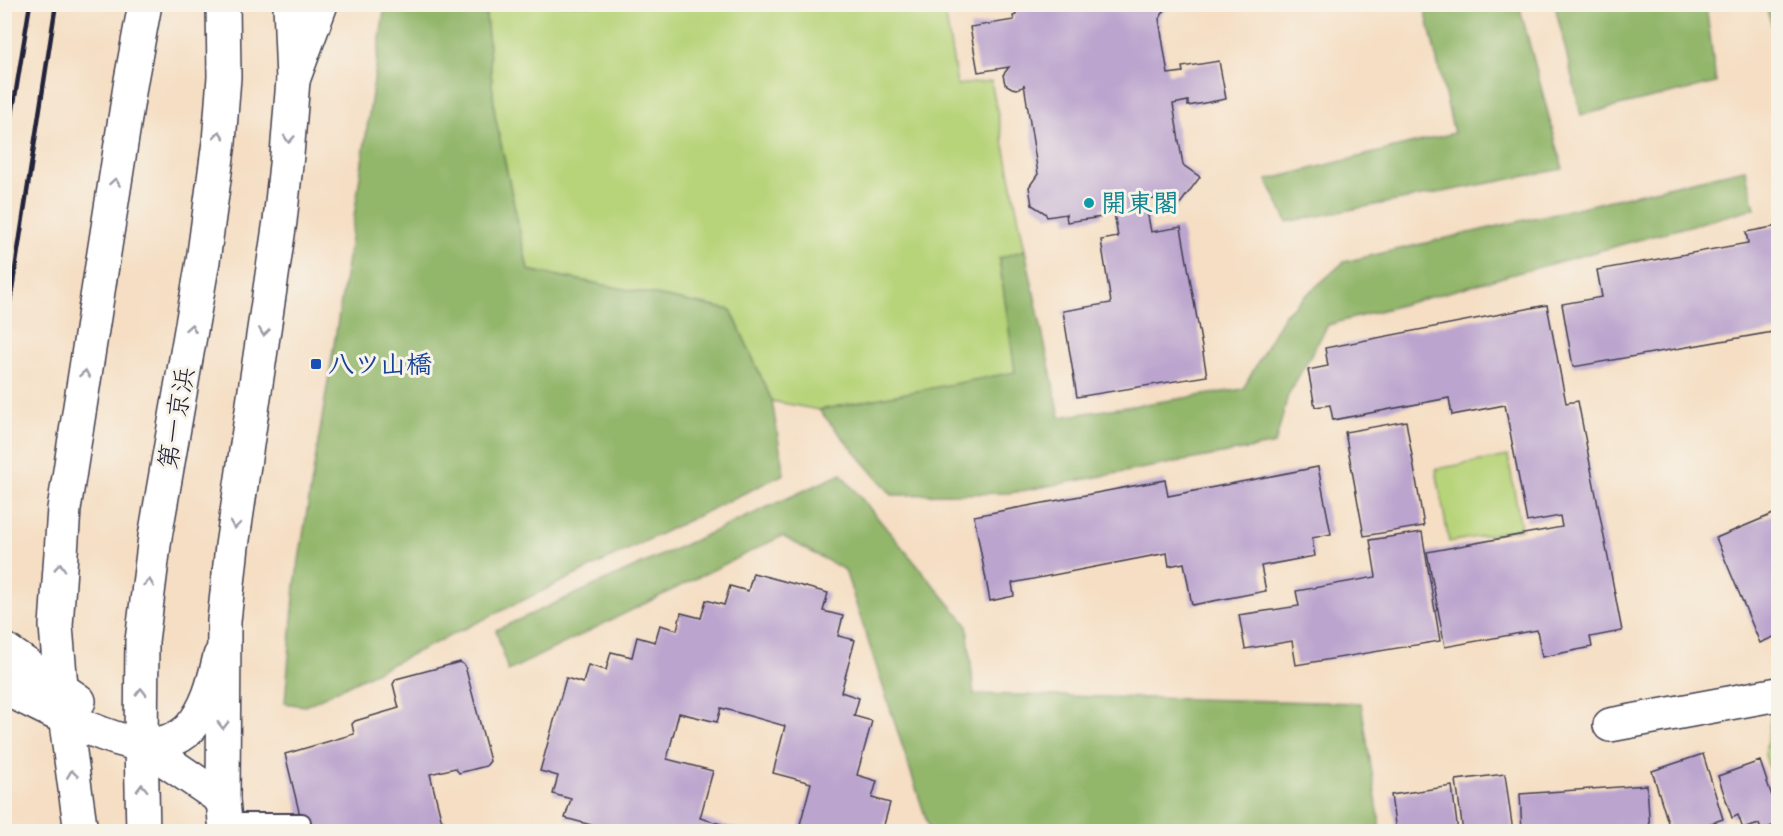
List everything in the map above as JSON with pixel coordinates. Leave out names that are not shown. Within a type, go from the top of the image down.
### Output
[{"type":"main road","points":[[58,831],[56,626],[64,508],[145,4]]},
{"type":"main road","name":"第一京浜","points":[[143,831],[142,641],[155,537],[203,261],[219,142],[224,77],[223,4]]},
{"type":"main road","points":[[225,818],[223,646],[232,546],[280,221],[293,80],[290,4]]},
{"type":"main road","points":[[293,80],[321,4]]},
{"type":"main road","points":[[4,688],[55,703],[119,739],[141,744],[158,744],[174,739],[189,729],[201,712],[212,689],[223,646]]},
{"type":"main road","points":[[4,649],[55,703],[81,831]]},
{"type":"main road","points":[[1610,725],[1779,694]]},
{"type":"main road","points":[[141,744],[225,818]]},
{"type":"lane","points":[[225,818],[302,822]]},
{"type":"green space","points":[[385,5],[485,5],[495,116],[528,270],[731,310],[772,401],[784,474],[305,706],[285,703],[295,585],[348,258]]},
{"type":"green space","points":[[485,5],[944,5],[957,85],[991,81],[1025,250],[999,259],[1016,372],[819,410],[772,401],[731,310],[528,270],[495,116]]},
{"type":"green space","points":[[1424,5],[1519,5],[1563,169],[1287,222],[1267,180],[1454,133]]},
{"type":"green space","points":[[1555,5],[1706,5],[1716,83],[1581,115]]},
{"type":"green space","points":[[1765,5],[1778,5],[1778,43]]},
{"type":"green space","points":[[1745,169],[1755,208],[1328,325],[1288,395],[1275,444],[1010,493],[892,495],[819,410],[1015,372],[999,258],[1025,250],[1060,417],[1243,389],[1284,315],[1344,262]]},
{"type":"green space","points":[[1508,456],[1521,529],[1449,542],[1436,469]]},
{"type":"green space","points":[[841,474],[967,625],[974,694],[1361,703],[1381,831],[930,831],[845,570],[782,536],[508,671],[496,630]]},
{"type":"green space","points":[[1774,694],[1778,694],[1778,798],[1765,755]]},
{"type":"building","name":"開東閣","points":[[1015,4],[1169,4],[1159,19],[1168,74],[1183,72],[1182,67],[1219,61],[1226,99],[1188,106],[1188,101],[1173,104],[1183,165],[1200,177],[1177,208],[1163,198],[1145,200],[1151,232],[1181,227],[1207,376],[1077,397],[1063,311],[1111,303],[1101,240],[1118,237],[1113,206],[1101,208],[1102,217],[1067,222],[1066,214],[1047,217],[1045,213],[1032,205],[1029,187],[1038,174],[1024,84],[1023,87],[1017,89],[1005,84],[1003,75],[1009,67],[978,72],[970,27],[1014,20]]},
{"type":"building","points":[[1778,226],[1778,331],[1573,367],[1562,304],[1602,297],[1597,270],[1748,243],[1746,232]]},
{"type":"building","points":[[1547,305],[1566,403],[1578,401],[1622,631],[1590,637],[1592,647],[1542,657],[1537,630],[1445,647],[1427,552],[1562,527],[1560,516],[1527,522],[1505,405],[1452,415],[1449,398],[1333,420],[1330,405],[1315,407],[1308,370],[1328,366],[1325,348]]},
{"type":"building","points":[[1406,421],[1424,526],[1364,536],[1345,432]]},
{"type":"building","points":[[1318,467],[1331,534],[1312,538],[1315,556],[1261,566],[1266,591],[1192,605],[1184,563],[1169,566],[1167,553],[1012,583],[1014,596],[990,601],[974,516],[1165,480],[1168,496]]},
{"type":"building","points":[[1778,512],[1778,635],[1760,643],[1716,538]]},
{"type":"building","points":[[1422,532],[1440,641],[1296,665],[1292,641],[1245,649],[1239,615],[1299,606],[1296,591],[1376,577],[1370,540]]},
{"type":"building","points":[[753,573],[828,593],[823,611],[843,616],[838,636],[855,640],[841,692],[859,698],[854,716],[872,721],[857,775],[877,781],[872,798],[890,803],[882,832],[798,832],[811,783],[773,773],[785,726],[721,708],[717,722],[679,713],[667,759],[713,771],[700,818],[749,832],[617,832],[565,818],[571,799],[553,794],[558,776],[540,771],[566,678],[583,683],[588,665],[606,670],[611,652],[632,657],[637,637],[655,642],[660,625],[677,630],[681,613],[701,618],[706,600],[724,605],[730,586],[748,591]]},
{"type":"building","points":[[460,662],[465,666],[490,761],[486,766],[459,773],[455,768],[430,774],[441,818],[450,832],[304,832],[285,754],[354,734],[352,724],[355,721],[399,708],[393,684],[396,679]]},
{"type":"building","points":[[1703,754],[1723,819],[1685,832],[1671,832],[1652,771]]},
{"type":"building","points":[[1760,761],[1778,814],[1778,824],[1761,830],[1759,824],[1743,829],[1738,815],[1732,818],[1718,776]]},
{"type":"building","points":[[1505,774],[1513,832],[1463,832],[1456,780]]},
{"type":"building","points":[[1647,785],[1650,832],[1522,832],[1520,794]]},
{"type":"building","points":[[1452,786],[1458,832],[1396,832],[1391,795]]},
{"type":"railway","points":[[4,13],[6,4]]},
{"type":"railway","points":[[4,165],[30,4]]},
{"type":"railway","points":[[4,341],[56,4]]},
{"type":"place","name":"開東閣","points":[[1089,203]]},
{"type":"place","name":"八ツ山橋","points":[[316,364]]}]
